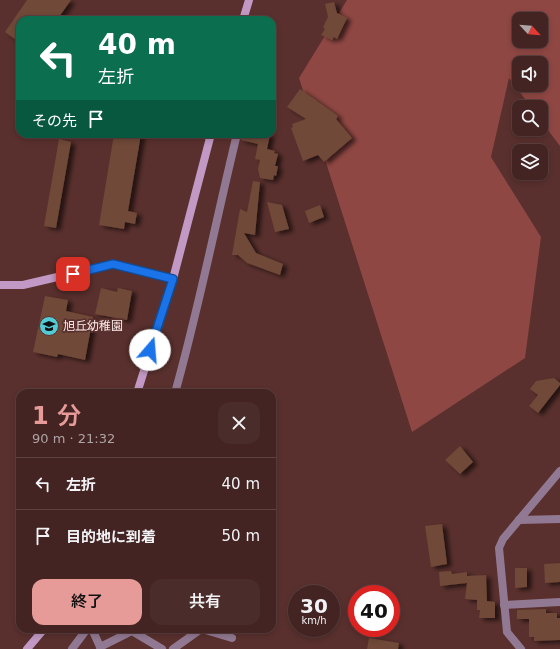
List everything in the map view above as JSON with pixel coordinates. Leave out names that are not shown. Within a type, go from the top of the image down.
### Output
[{"type":"street","points":[[244,16],[249,0]]},
{"type":"street","points":[[138,389],[173,279],[210,138]]},
{"type":"street","points":[[176,389],[192,332],[208,252],[236,138]]},
{"type":"street","points":[[0,285],[23,285],[113,264],[173,279]]},
{"type":"street","points":[[521,649],[507,632],[499,548],[503,539],[560,471]]},
{"type":"street","points":[[519,520],[560,519]]},
{"type":"street","points":[[504,605],[560,602]]},
{"type":"street","points":[[27,649],[41,633]]},
{"type":"street","points":[[72,649],[84,633]]},
{"type":"street","points":[[94,633],[101,648],[128,633]]},
{"type":"street","points":[[135,633],[162,649]]},
{"type":"street","points":[[173,649],[196,633]]},
{"type":"street","points":[[215,633],[232,638]]},
{"type":"shaded area","points":[[347,0],[560,0],[560,146],[548,130],[548,100],[526,100],[520,92],[548,92],[548,56],[512,56],[512,82],[509,78],[491,157],[541,237],[525,358],[412,432],[299,78]]},
{"type":"building","points":[[27,0],[71,0],[60,16],[16,16]]},
{"type":"building","points":[[334,2],[337,13],[347,18],[337,39],[334,37],[332,40],[321,35],[325,29],[323,27],[328,17],[325,4]]},
{"type":"building","points":[[16,16],[16,40],[5,32]]},
{"type":"building","points":[[300,89],[338,116],[336,119],[352,138],[324,162],[318,155],[303,161],[291,128],[293,127],[292,124],[306,119],[287,107]]},
{"type":"building","points":[[113,138],[140,138],[128,211],[137,213],[135,224],[125,222],[124,229],[99,225]]},
{"type":"building","points":[[241,138],[269,138],[267,149],[275,151],[274,153],[278,154],[275,166],[278,166],[276,176],[274,175],[273,180],[260,178],[258,169],[260,160],[255,159],[258,144],[241,140]]},
{"type":"building","points":[[59,139],[71,142],[56,228],[44,226]]},
{"type":"building","points":[[253,181],[260,182],[255,235],[244,233],[256,253],[283,264],[280,275],[247,263],[238,255],[232,255],[240,209],[247,212]]},
{"type":"building","points":[[267,202],[282,205],[289,229],[275,232]]},
{"type":"building","points":[[320,205],[324,217],[309,223],[305,211]]},
{"type":"building","points":[[101,288],[117,292],[118,288],[132,291],[127,320],[95,314]]},
{"type":"building","points":[[45,296],[68,300],[66,311],[93,317],[85,360],[58,354],[57,357],[33,352]]},
{"type":"building","points":[[554,378],[560,383],[560,385],[538,413],[529,406],[538,395],[530,389],[536,381]]},
{"type":"building","points":[[460,446],[473,462],[460,474],[445,460]]},
{"type":"building","points":[[442,524],[447,564],[431,567],[425,526]]},
{"type":"building","points":[[560,563],[560,582],[545,583],[544,564]]},
{"type":"building","points":[[515,568],[527,568],[527,587],[515,588]]},
{"type":"building","points":[[451,571],[452,574],[467,572],[467,576],[486,575],[487,601],[495,602],[495,618],[479,618],[480,610],[477,610],[477,600],[465,599],[467,583],[440,586],[439,572]]},
{"type":"building","points":[[546,609],[546,613],[557,613],[557,618],[560,618],[560,640],[534,641],[534,637],[529,637],[529,619],[517,619],[517,610]]},
{"type":"building","points":[[369,638],[399,643],[398,649],[367,649]]},
{"type":"place","name":"旭丘幼稚園","points":[[49,326]]},
{"type":"route","points":[[73,274],[113,264],[138,269],[173,279],[150,350]]}]
